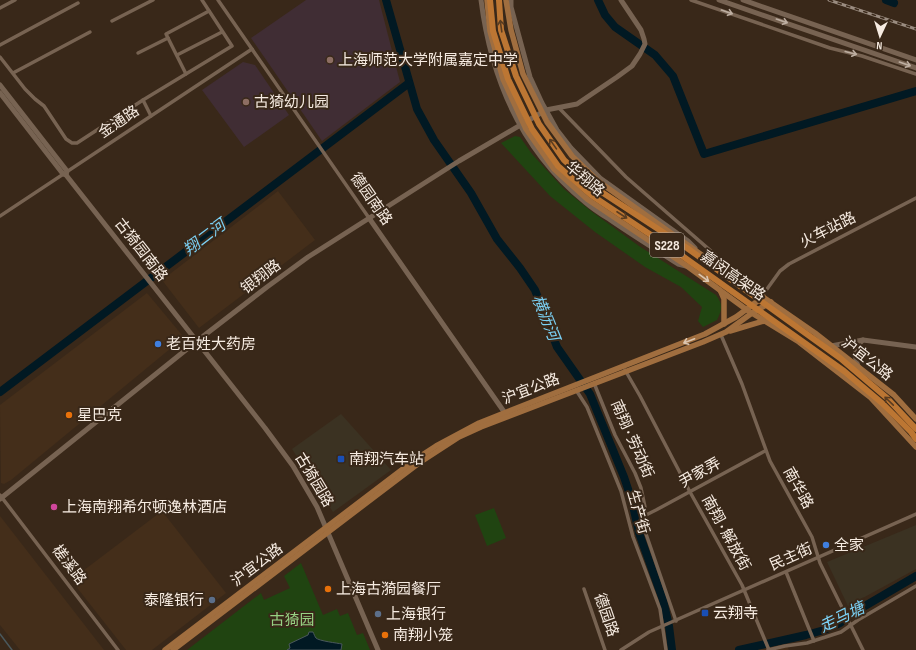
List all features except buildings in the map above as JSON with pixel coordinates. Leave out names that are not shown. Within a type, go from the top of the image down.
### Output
[{"type":"highway","name":"嘉闵高架路","points":[[490,0],[493,31],[508,79],[532,129],[558,166],[591,195],[687,259],[844,371],[882,403],[916,439]]},
{"type":"highway","name":"嘉闵高架路","points":[[499,0],[501,30],[516,76],[539,124],[564,160],[594,187],[687,248],[840,358],[887,398],[916,429]]},
{"type":"main road","name":"华翔路","points":[[487,0],[490,31],[503,79],[526,129],[554,169],[587,199],[687,266],[750,312]]},
{"type":"main road","name":"华翔路","points":[[506,0],[511,30],[523,74],[547,122],[572,156],[598,181],[750,291],[763,297]]},
{"type":"main road","points":[[720,290],[724,300],[724,324]]},
{"type":"main road","name":"沪宜公路","points":[[625,369],[724,333],[750,312],[763,297],[858,366],[894,395],[916,419]]},
{"type":"main road","points":[[750,312],[770,302]]},
{"type":"main road","name":"沪宜公路","points":[[750,312],[799,342],[870,397],[916,447]]},
{"type":"main road","name":"沪宜公路","points":[[173,650],[436,446],[457,433],[625,369],[705,334],[750,312]]},
{"type":"main road","points":[[724,333],[764,321]]},
{"type":"main road","name":"沪宜公路","points":[[165,650],[327,530]]},
{"type":"street","points":[[0,8],[15,0]]},
{"type":"street","points":[[112,21],[153,0]]},
{"type":"street","points":[[0,57],[30,94],[44,106],[66,139],[72,143],[77,143],[142,100],[232,46],[202,0]]},
{"type":"street","name":"德园南路","points":[[218,0],[506,414]]},
{"type":"street","points":[[481,0],[484,27],[496,71],[520,126],[534,149],[553,172],[585,202],[678,264],[687,266]]},
{"type":"street","points":[[511,0],[511,7],[530,77],[557,130],[571,148],[600,178],[688,240],[696,251]]},
{"type":"street","name":"银翔路","points":[[1,497],[196,341],[296,266],[459,161],[546,110],[577,104],[611,82],[632,66],[645,44],[641,30],[621,0]]},
{"type":"street","points":[[690,0],[830,48],[862,56],[916,74]]},
{"type":"street","points":[[719,0],[916,68]]},
{"type":"street","points":[[743,0],[916,60]]},
{"type":"street","points":[[0,45],[78,3]]},
{"type":"street","points":[[186,74],[166,34],[209,11]]},
{"type":"street","points":[[13,73],[90,32]]},
{"type":"street","points":[[177,55],[222,32]]},
{"type":"street","points":[[138,53],[168,38]]},
{"type":"street","name":"金通路","points":[[0,216],[252,49]]},
{"type":"street","name":"古猗园南路","points":[[0,85],[65,173]]},
{"type":"street","name":"古猗园南路","points":[[0,93],[65,173],[196,341]]},
{"type":"street","points":[[142,100],[151,116]]},
{"type":"street","points":[[559,108],[626,177],[763,297]]},
{"type":"street","name":"火车站路","points":[[763,297],[776,276],[789,264],[916,198]]},
{"type":"street","name":"南华路","points":[[724,333],[765,451],[812,537],[818,558],[863,650]]},
{"type":"street","points":[[858,366],[855,359],[856,350],[857,345],[863,340]]},
{"type":"street","points":[[831,346],[863,340],[916,347]]},
{"type":"street","name":"古猗园路","points":[[196,341],[293,466],[317,507],[378,650]]},
{"type":"street","name":"南翔 • 解放街","points":[[625,369],[744,591],[746,599],[768,647]]},
{"type":"street","name":"南翔 • 劳动街","points":[[591,383],[618,442],[639,481],[645,502],[645,531],[676,621]]},
{"type":"street","name":"生产街","points":[[576,387],[587,407],[621,491],[633,537],[660,610],[666,650]]},
{"type":"street","name":"尹家弄","points":[[646,515],[765,451]]},
{"type":"street","name":"槎溪路","points":[[1,497],[118,650]]},
{"type":"street","name":"民主街","points":[[663,626],[916,514]]},
{"type":"street","points":[[786,572],[813,639]]},
{"type":"street","points":[[768,647],[813,639],[841,632],[850,624],[916,586]]},
{"type":"street","name":"德园路","points":[[584,589],[605,650]]},
{"type":"street","points":[[621,650],[637,639],[663,626]]},
{"type":"shaded area","name":"上海师范大学附属嘉定中学","points":[[306,0],[379,0],[400,82],[322,141],[251,38]]},
{"type":"shaded area","name":"古猗幼儿园","points":[[243,62],[255,65],[289,115],[244,147],[202,90]]},
{"type":"shaded area","points":[[278,191],[315,240],[199,328],[162,280]]},
{"type":"shaded area","points":[[147,293],[182,335],[182,339],[11,480],[4,484],[1,483],[0,405]]},
{"type":"shaded area","name":"南翔汽车站","points":[[341,414],[391,470],[333,512],[292,449]]},
{"type":"shaded area","points":[[162,511],[226,593],[152,650],[126,650],[71,580]]},
{"type":"shaded area","points":[[0,516],[104,650],[20,650],[0,625]]},
{"type":"shaded area","points":[[916,525],[916,569],[848,606],[827,562]]},
{"type":"shaded area","points":[[785,642],[789,650],[747,650],[757,647]]},
{"type":"green space","points":[[515,136],[520,137],[532,154],[564,189],[591,211],[639,246],[716,295],[720,301],[721,307],[717,320],[703,327],[698,321],[702,307],[681,287],[645,267],[595,232],[550,196],[501,143]]},
{"type":"green space","points":[[494,508],[506,538],[487,546],[475,515]]},
{"type":"green space","name":"古猗园","points":[[301,563],[323,615],[337,609],[340,616],[348,613],[357,635],[363,633],[370,650],[187,650],[261,593],[264,600],[290,588],[284,576]]},
{"type":"water","points":[[309,632],[313,632],[318,639],[342,644],[341,650],[287,650],[290,648],[289,644],[308,635]]},
{"type":"waterway","name":"横沥河","points":[[386,0],[417,109],[434,140],[471,193],[497,239],[535,290],[557,347],[590,394],[624,477],[632,501],[639,533],[663,600],[669,626],[672,650]]},
{"type":"waterway","points":[[598,0],[605,15],[615,27],[655,55],[673,76],[704,154],[916,91]]},
{"type":"waterway","points":[[886,0],[894,3]]},
{"type":"waterway","name":"翔二河","points":[[0,392],[409,83]]},
{"type":"waterway","name":"走马塘","points":[[739,650],[824,630],[840,623],[853,613],[916,576]]},
{"type":"waterway","points":[[0,634],[12,650]]},
{"type":"railway","points":[[829,0],[916,29]]},
{"type":"place","name":"上海师范大学附属嘉定中学","points":[[330,60]]},
{"type":"place","name":"古猗幼儿园","points":[[246,102]]},
{"type":"place","name":"老百姓大药房","points":[[158,344]]},
{"type":"place","name":"星巴克","points":[[69,415]]},
{"type":"place","name":"南翔汽车站","points":[[341,459]]},
{"type":"place","name":"上海南翔希尔顿逸林酒店","points":[[54,507]]},
{"type":"place","name":"全家","points":[[826,545]]},
{"type":"place","name":"上海古漪园餐厅","points":[[328,589]]},
{"type":"place","name":"泰隆银行","points":[[212,600]]},
{"type":"place","name":"云翔寺","points":[[705,613]]},
{"type":"place","name":"上海银行","points":[[378,614]]},
{"type":"place","name":"南翔小笼","points":[[385,635]]}]
